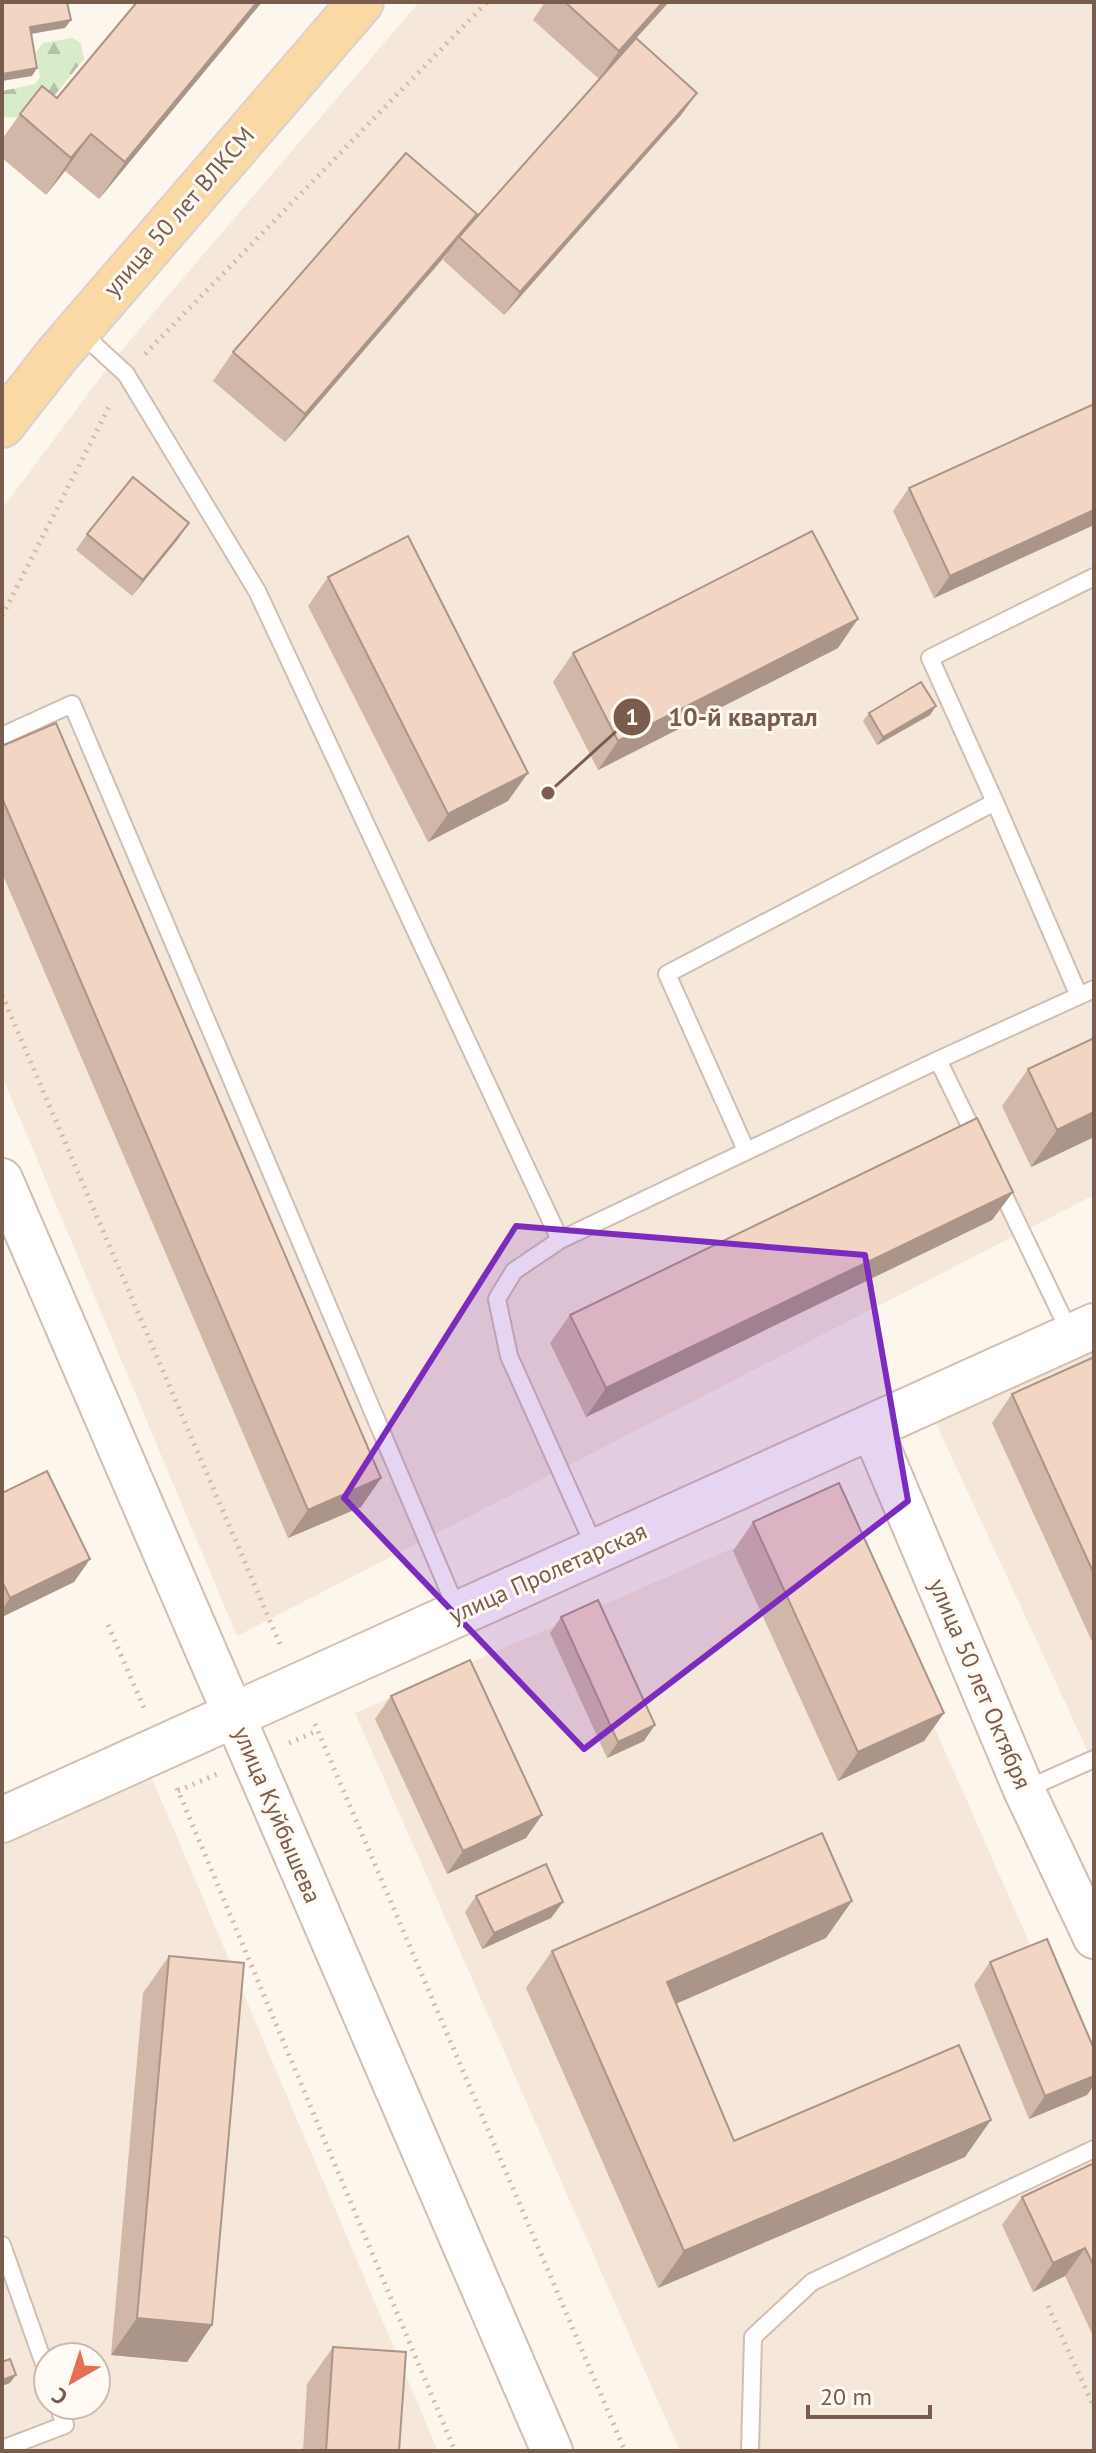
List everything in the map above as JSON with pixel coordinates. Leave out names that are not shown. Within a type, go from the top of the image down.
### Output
[{"type":"main road","name":"улица 50 лет ВЛКСМ","points":[[2,425],[78,330],[361,2]]},
{"type":"main road","name":"улица Пролетарская","points":[[2,1820],[1083,1331]]},
{"type":"street","name":"улица Куйбышева","points":[[2,1179],[552,2451]]},
{"type":"street","name":"улица 50 лет Октября","points":[[871,1427],[1024,1790],[1094,1938]]},
{"type":"lane","points":[[78,330],[126,374],[257,591],[560,1240]]},
{"type":"lane","points":[[597,1551],[509,1356],[497,1299],[514,1271],[560,1240],[1086,992],[930,658],[1094,577]]},
{"type":"lane","points":[[2,736],[72,704],[459,1613]]},
{"type":"lane","points":[[746,1150],[667,974],[995,802]]},
{"type":"lane","points":[[938,1060],[990,1167],[1083,1331]]},
{"type":"lane","points":[[1024,1790],[1094,1759]]},
{"type":"lane","points":[[750,2451],[753,2337],[812,2282],[1094,2149]]},
{"type":"lane","points":[[2,2245],[36,2341]]},
{"type":"lane","points":[[2,2449],[65,2425],[64,2421]]},
{"type":"path","points":[[2,616],[126,374],[487,2]]},
{"type":"path","points":[[108,1625],[455,2451]]},
{"type":"path","points":[[1048,2306],[1094,2407]]},
{"type":"highlighted area","points":[[516,1226],[865,1255],[908,1501],[584,1749],[344,1498]]},
{"type":"shaded area","points":[[419,2],[1094,2],[1094,1195],[237,1636],[2,1076],[2,509],[115,358]]},
{"type":"shaded area","points":[[1094,1330],[1094,1765],[928,1406]]},
{"type":"shaded area","points":[[836,1503],[1094,2090],[1094,2451],[680,2451],[355,1713]]},
{"type":"shaded area","points":[[151,1776],[438,2451],[2,2451],[2,1843]]},
{"type":"green space","points":[[72,38],[81,43],[84,59],[43,110],[31,118],[2,117],[2,91],[35,84],[40,78],[36,52],[43,43]]},
{"type":"building","points":[[2,2],[67,2],[71,20],[30,27],[37,68],[2,74]]},
{"type":"building","points":[[137,2],[257,2],[125,162],[91,134],[71,158],[20,114],[42,86],[57,98]]},
{"type":"building","points":[[565,2],[663,2],[619,51]]},
{"type":"building","points":[[636,38],[697,93],[520,292],[459,237]]},
{"type":"building","points":[[406,153],[477,214],[305,414],[233,352]]},
{"type":"building","points":[[1094,404],[1094,510],[950,576],[909,488]]},
{"type":"building","points":[[133,477],[189,523],[143,580],[87,534]]},
{"type":"building","points":[[812,531],[858,619],[618,741],[573,653]]},
{"type":"building","points":[[408,536],[528,773],[448,814],[328,577]]},
{"type":"building","points":[[921,682],[936,706],[883,737],[869,713]]},
{"type":"building","points":[[56,723],[381,1478],[308,1510],[2,798],[2,746]]},
{"type":"building","points":[[1094,1038],[1094,1112],[1057,1130],[1028,1069]]},
{"type":"building","points":[[977,1118],[1013,1192],[606,1388],[570,1315]]},
{"type":"building","points":[[1094,1357],[1094,1574],[1012,1394]]},
{"type":"building","points":[[47,1471],[90,1559],[10,1598],[2,1581],[2,1493]]},
{"type":"building","points":[[839,1483],[944,1713],[858,1752],[753,1522]]},
{"type":"building","points":[[598,1600],[655,1725],[618,1742],[561,1617]]},
{"type":"building","points":[[470,1660],[542,1815],[463,1851],[391,1696]]},
{"type":"building","points":[[822,1833],[852,1901],[667,1982],[734,2141],[959,2045],[991,2120],[684,2251],[552,1951]]},
{"type":"building","points":[[546,1864],[563,1902],[494,1933],[476,1896]]},
{"type":"building","points":[[1047,1939],[1094,2049],[1094,2076],[1045,2096],[990,1962]]},
{"type":"building","points":[[169,1956],[244,1963],[212,2325],[137,2318]]},
{"type":"building","points":[[1094,2163],[1094,2266],[1085,2248],[1053,2263],[1022,2197]]},
{"type":"building","points":[[333,2347],[406,2352],[399,2451],[326,2451]]},
{"type":"building","points":[[10,2359],[16,2375],[2,2380],[2,2362]]},
{"type":"place","name":"10-й квартал","points":[[548,793]]}]
